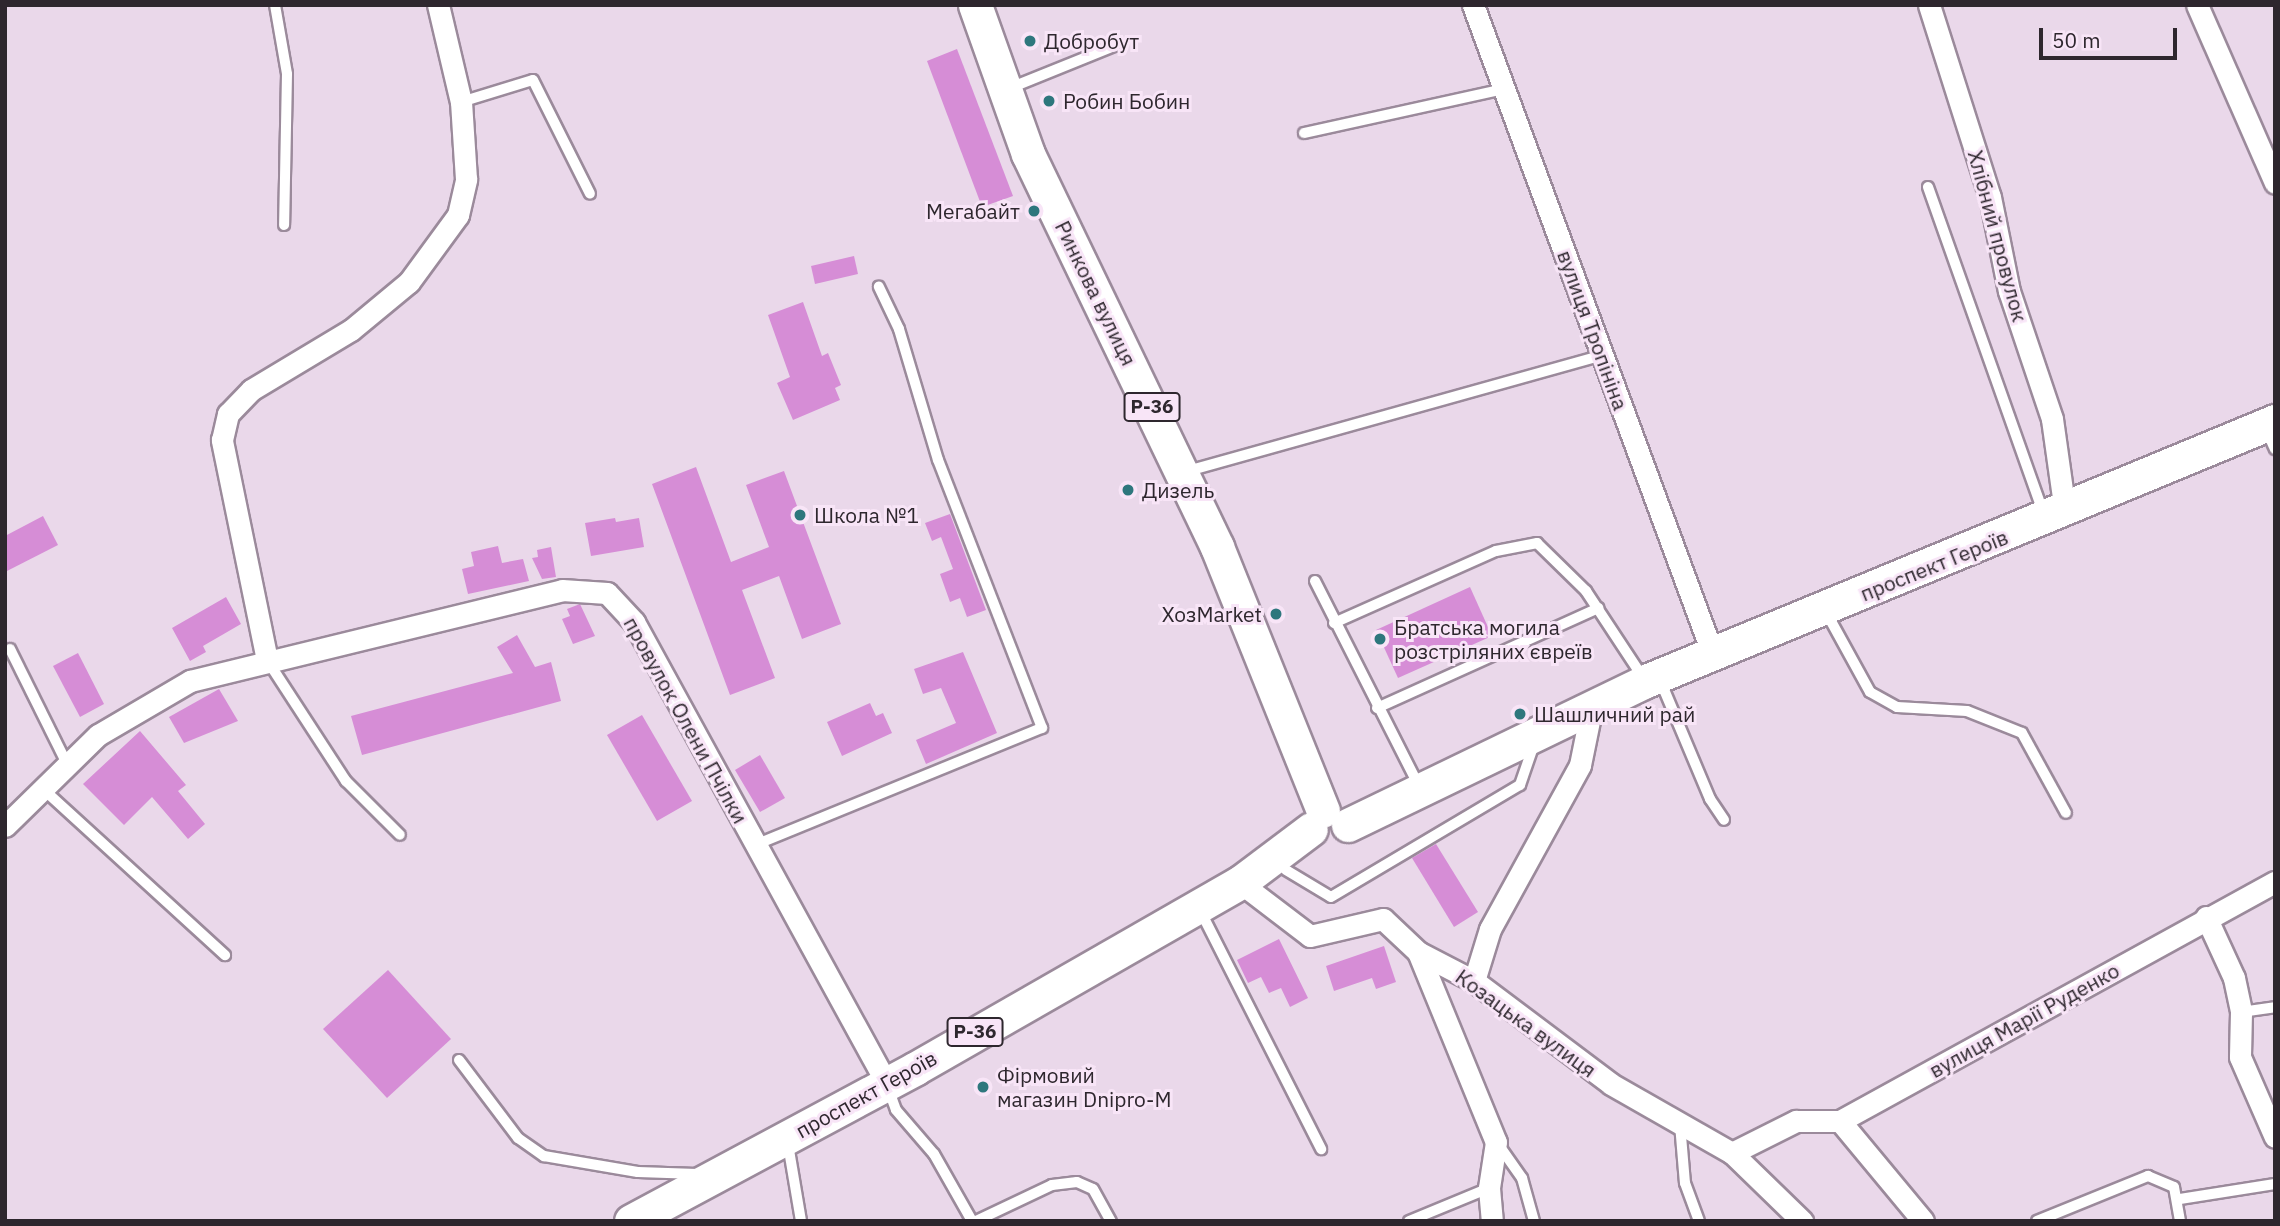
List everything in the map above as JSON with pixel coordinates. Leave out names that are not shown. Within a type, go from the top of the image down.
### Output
[{"type":"main road","name":"Ринкова вулиця","points":[[975,5],[1028,154],[1182,472],[1325,827]]},
{"type":"main road","name":"проспект Героїв","points":[[631,1221],[789,1150],[1242,881],[1325,827],[1421,789],[1652,679],[2271,431]]},
{"type":"main road","name":"проспект Героїв","points":[[663,1221],[717,1182],[1205,920],[1286,870],[1325,827]]},
{"type":"street","points":[[267,660],[222,440],[228,414],[251,390],[351,330],[409,282],[458,215],[466,179],[461,102],[438,5]]},
{"type":"street","name":"вулиця Тропініна","points":[[1473,5],[1713,655]]},
{"type":"street","name":"Хлібний провулок","points":[[1928,5],[1990,197],[2009,291],[2052,419],[2056,515]]},
{"type":"street","points":[[2197,5],[2275,183]]},
{"type":"street","name":"провулок Олени Пчілки","points":[[5,826],[67,764],[143,705],[190,681],[267,660],[562,590],[607,593],[634,622],[889,1091]]},
{"type":"street","points":[[1474,981],[1490,929],[1580,765],[1592,706]]},
{"type":"street","name":"вулиця Марії Руденко","points":[[1840,1121],[2275,881]]},
{"type":"street","name":"Козацька вулиця","points":[[1251,891],[1310,936],[1383,919],[1418,952],[1474,981],[1545,1039],[1680,1124],[1732,1153],[1801,1221]]},
{"type":"street","points":[[2206,917],[2234,978],[2241,1012],[2240,1057],[2273,1129]]},
{"type":"street","points":[[1418,952],[1496,1142],[1489,1188],[1492,1221]]},
{"type":"street","points":[[1732,1153],[1796,1121],[1840,1121],[1923,1221]]},
{"type":"lane","points":[[275,5],[287,74],[284,225]]},
{"type":"lane","points":[[1005,90],[1114,46]]},
{"type":"lane","points":[[461,102],[533,80],[590,194]]},
{"type":"lane","points":[[1304,134],[1504,89]]},
{"type":"lane","points":[[1928,187],[2056,515]]},
{"type":"lane","points":[[755,845],[1042,727],[938,460],[899,329],[879,287]]},
{"type":"lane","points":[[1182,472],[1602,355]]},
{"type":"lane","points":[[1334,623],[1496,551],[1538,543],[1561,561],[1652,679],[1710,799],[1724,820]]},
{"type":"lane","points":[[1315,581],[1377,708],[1421,789]]},
{"type":"lane","points":[[1377,708],[1598,608]]},
{"type":"lane","points":[[1825,609],[1870,692],[1898,707],[1967,711],[2022,733],[2066,813]]},
{"type":"lane","points":[[10,649],[67,764]]},
{"type":"lane","points":[[267,660],[346,781],[400,835]]},
{"type":"lane","points":[[1286,870],[1331,897],[1520,785],[1538,731]]},
{"type":"lane","points":[[42,788],[225,955]]},
{"type":"lane","points":[[1205,920],[1321,1149]]},
{"type":"lane","points":[[2241,1012],[2275,1007]]},
{"type":"lane","points":[[459,1060],[518,1138],[544,1156],[717,1182]]},
{"type":"lane","points":[[889,1091],[974,1221],[1052,1185],[1077,1182],[1093,1189],[1111,1221]]},
{"type":"lane","points":[[1680,1124],[1685,1183],[1699,1221]]},
{"type":"lane","points":[[1496,1142],[1522,1178],[1534,1221]]},
{"type":"lane","points":[[789,1150],[801,1221]]},
{"type":"lane","points":[[2037,1221],[2148,1177],[2163,1178],[2180,1199],[2180,1221]]},
{"type":"lane","points":[[2180,1199],[2275,1184]]},
{"type":"lane","points":[[1409,1221],[1489,1188]]},
{"type":"building","points":[[957,49],[1013,196],[982,207],[927,61]]},
{"type":"building","points":[[854,256],[858,274],[815,284],[811,266]]},
{"type":"building","points":[[803,302],[822,356],[828,353],[841,385],[835,388],[840,400],[793,420],[777,383],[790,377],[768,315]]},
{"type":"building","points":[[696,467],[731,562],[769,547],[746,485],[784,471],[841,624],[802,639],[779,576],[742,590],[775,678],[730,695],[652,484]]},
{"type":"building","points":[[950,514],[986,610],[967,617],[960,598],[950,602],[940,574],[953,569],[941,537],[932,541],[925,523]]},
{"type":"building","points":[[43,516],[58,545],[5,572],[5,536]]},
{"type":"building","points":[[615,518],[616,522],[639,518],[644,547],[591,556],[585,523]]},
{"type":"building","points":[[498,546],[502,563],[523,559],[529,581],[468,594],[462,569],[474,566],[471,552]]},
{"type":"building","points":[[551,547],[556,577],[542,579],[532,558],[538,557],[537,550]]},
{"type":"building","points":[[1470,587],[1492,636],[1398,678],[1376,630]]},
{"type":"building","points":[[226,597],[241,624],[203,646],[206,652],[190,661],[172,628]]},
{"type":"building","points":[[580,604],[595,636],[573,644],[562,619],[570,616],[567,609]]},
{"type":"building","points":[[517,635],[535,667],[551,662],[561,701],[362,755],[351,716],[513,673],[497,647]]},
{"type":"building","points":[[963,652],[997,733],[926,764],[916,740],[956,723],[941,688],[923,694],[914,669]]},
{"type":"building","points":[[78,653],[104,704],[80,717],[53,666]]},
{"type":"building","points":[[219,689],[238,721],[184,743],[169,717]]},
{"type":"building","points":[[870,703],[876,716],[883,713],[892,733],[842,756],[827,722]]},
{"type":"building","points":[[642,715],[692,801],[657,821],[607,735]]},
{"type":"building","points":[[140,731],[186,785],[178,791],[205,824],[188,839],[152,797],[124,825],[83,784]]},
{"type":"building","points":[[760,755],[785,798],[760,812],[735,770]]},
{"type":"building","points":[[1436,844],[1478,912],[1454,927],[1412,858]]},
{"type":"building","points":[[1279,939],[1308,998],[1290,1007],[1281,988],[1269,993],[1261,977],[1248,983],[1237,960]]},
{"type":"building","points":[[1384,946],[1396,982],[1376,989],[1372,978],[1334,991],[1326,966]]},
{"type":"building","points":[[388,970],[451,1039],[387,1098],[323,1029]]},
{"type":"place","name":"Добробут","points":[[1030,41]]},
{"type":"place","name":"Робин Бобин","points":[[1049,101]]},
{"type":"place","name":"Мегабайт","points":[[1034,211]]},
{"type":"place","name":"Дизель","points":[[1128,490]]},
{"type":"place","name":"Школа №1","points":[[800,515]]},
{"type":"place","name":"ХозMarket","points":[[1276,614]]},
{"type":"place","name":"Братська могила розстріляних євреїв","points":[[1380,639]]},
{"type":"place","name":"Шашличний рай","points":[[1520,714]]},
{"type":"place","name":"Фірмовий магазин Dnipro-M","points":[[983,1087]]}]
